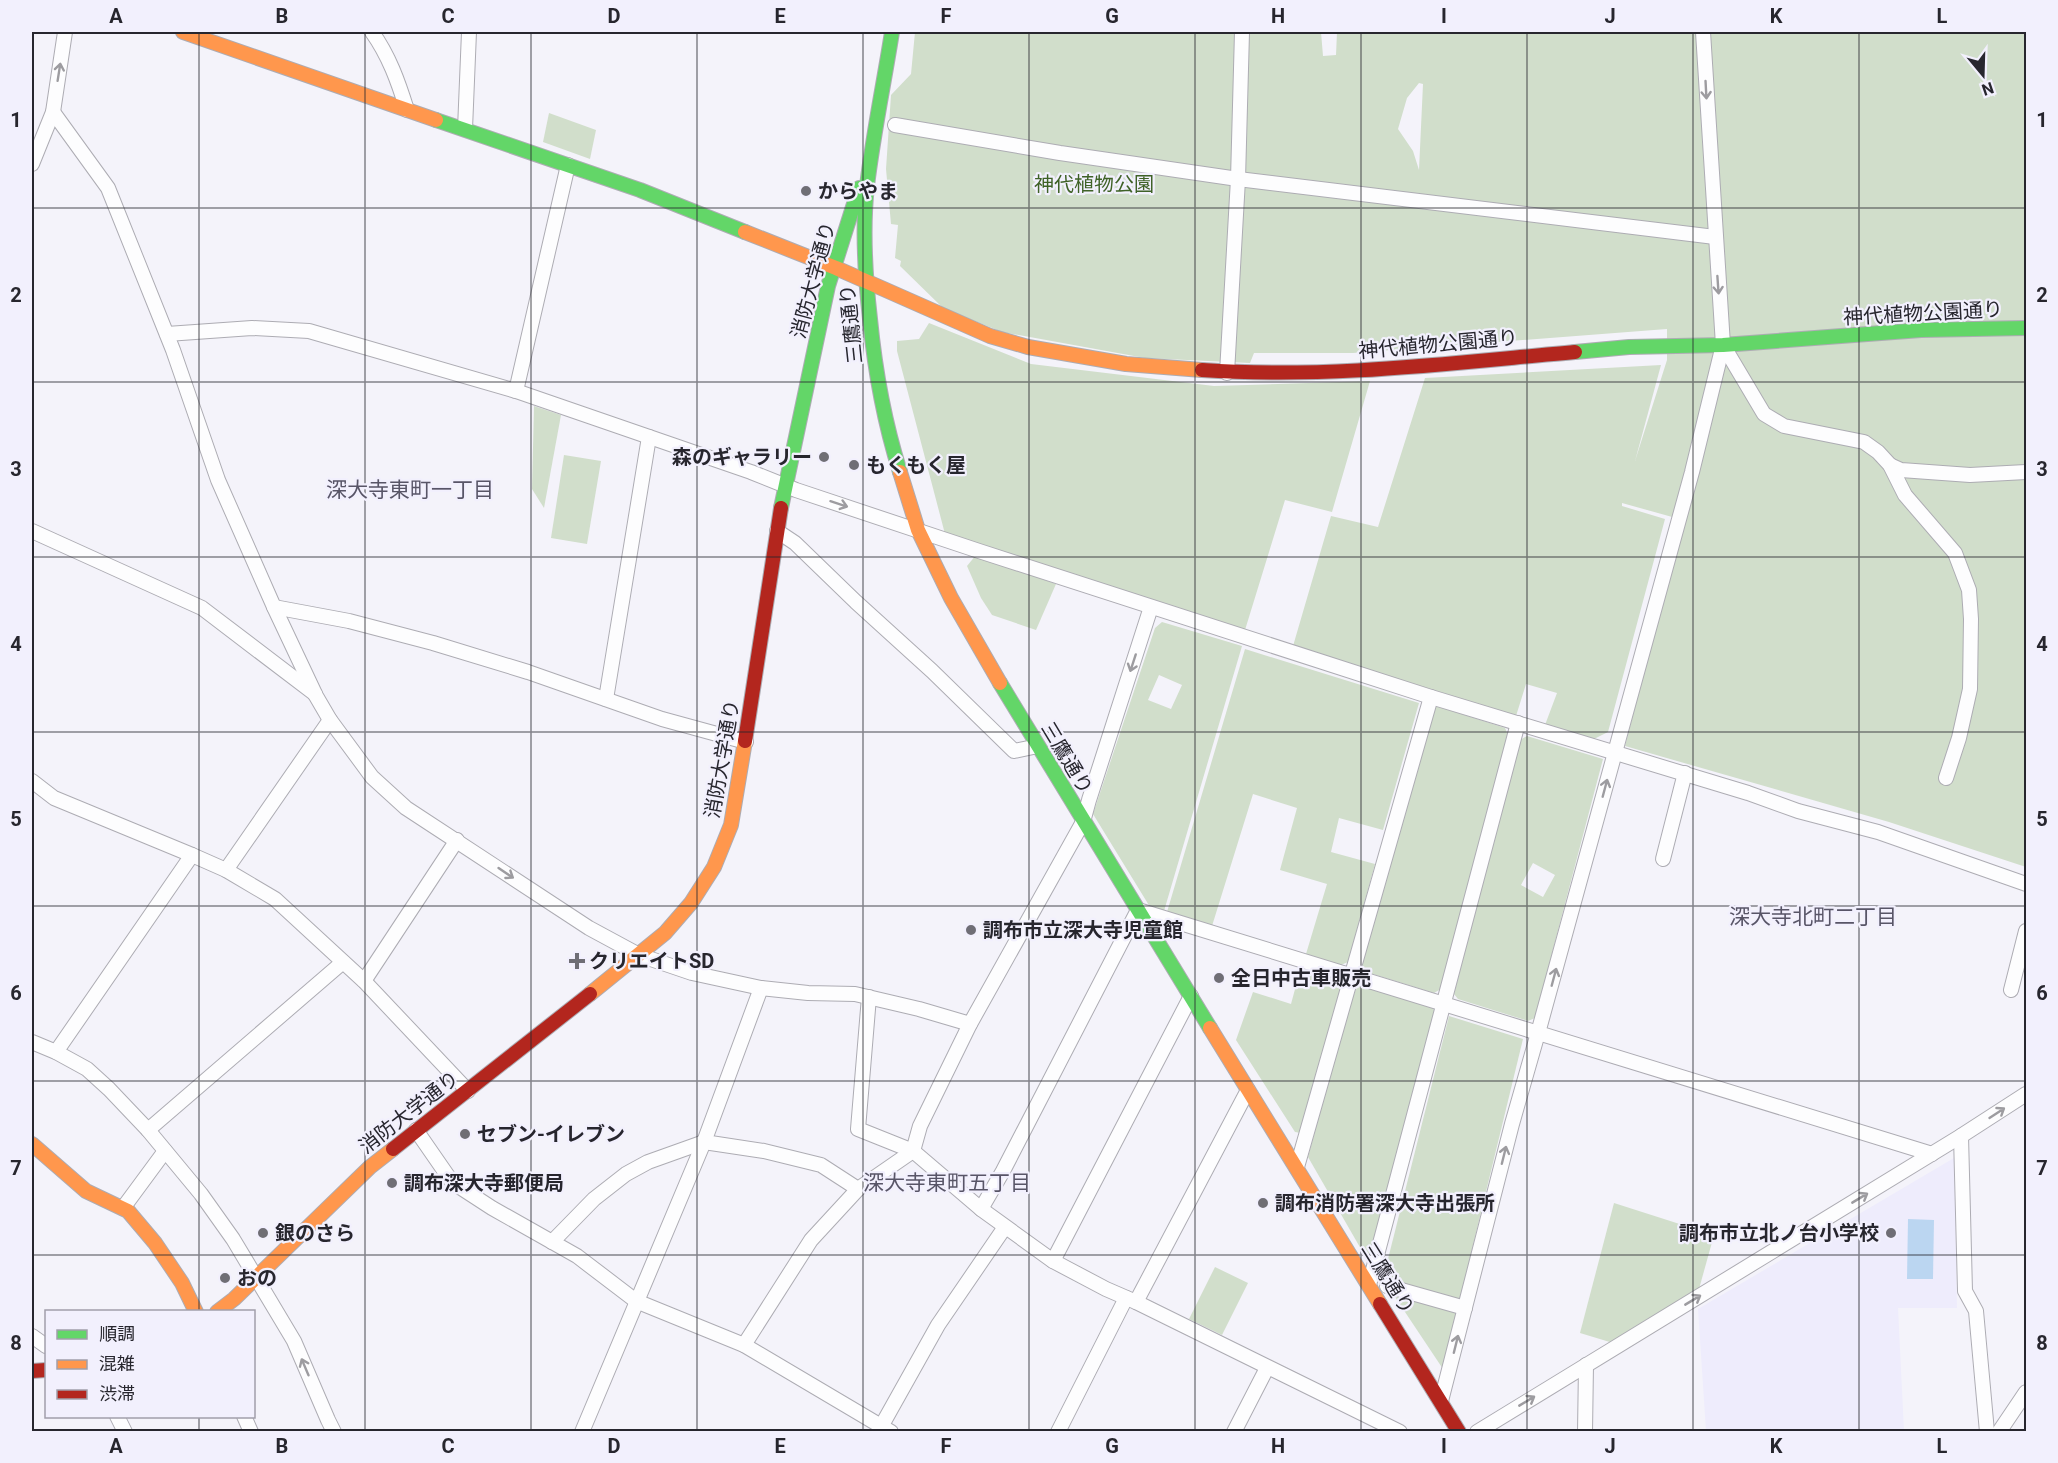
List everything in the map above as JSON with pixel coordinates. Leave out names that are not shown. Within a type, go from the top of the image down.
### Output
[{"type":"street","points":[[32,164],[53,112],[65,32]]},
{"type":"street","name":"神代植物公園通り","points":[[183,32],[348,87],[407,110],[640,190],[836,268],[1006,342],[1126,364],[1227,373],[1369,370],[1596,349],[1723,345],[1922,330],[2026,328]]},
{"type":"street","points":[[372,32],[383,47],[397,76],[407,110]]},
{"type":"street","points":[[465,129],[469,32]]},
{"type":"street","name":"三鷹通り","points":[[892,32],[867,187],[866,282],[876,376],[883,413],[918,530],[951,598],[1083,822],[1459,1431]]},
{"type":"street","points":[[1227,373],[1238,179],[1242,32]]},
{"type":"street","points":[[1442,1401],[1512,1124],[1692,472],[1723,345],[1703,32]]},
{"type":"street","points":[[53,112],[108,188],[167,334],[218,480],[274,607],[316,696],[330,720],[372,777],[406,808],[589,928],[639,955],[692,973],[761,988],[808,993],[855,994],[920,1009],[970,1024]]},
{"type":"street","points":[[895,125],[1060,153],[1238,179],[1715,237]]},
{"type":"street","name":"消防大学通り","points":[[218,1310],[234,1299],[370,1167],[639,955],[678,919],[704,885],[731,825],[746,742],[784,485],[828,286],[836,268],[874,142]]},
{"type":"street","points":[[516,391],[568,165]]},
{"type":"street","points":[[167,334],[252,328],[309,331],[516,391],[784,485],[1151,607],[1431,697],[1685,773],[1798,812],[1878,832],[2026,884]]},
{"type":"street","points":[[1723,345],[1764,414],[1785,426],[1864,442],[1878,452],[1890,465],[1905,495],[1954,554],[1969,591],[1970,689],[1959,738],[1946,778]]},
{"type":"street","points":[[606,699],[649,437]]},
{"type":"street","points":[[1890,465],[1901,470],[1970,475],[2026,472]]},
{"type":"street","points":[[777,531],[795,543],[1014,751],[1038,746]]},
{"type":"street","points":[[33,534],[202,608],[316,696]]},
{"type":"street","points":[[274,607],[349,621],[433,644],[528,672],[675,723],[746,742]]},
{"type":"street","points":[[744,1345],[811,1240],[858,1189],[914,1151],[920,1126],[970,1024],[1083,822],[1151,607]]},
{"type":"street","points":[[1297,1167],[1431,697]]},
{"type":"street","points":[[226,870],[330,720]]},
{"type":"street","points":[[1370,1285],[1518,723]]},
{"type":"street","points":[[1663,859],[1685,773]]},
{"type":"street","points":[[32,781],[54,798],[226,870],[275,899],[364,981],[468,1091]]},
{"type":"street","points":[[364,981],[457,840]]},
{"type":"street","points":[[56,1052],[192,855]]},
{"type":"street","points":[[981,1209],[1003,1171],[1138,910],[1932,1154]]},
{"type":"street","points":[[2011,990],[2026,932]]},
{"type":"street","points":[[148,1130],[343,962]]},
{"type":"street","points":[[582,1431],[704,1142],[761,988]]},
{"type":"street","points":[[1053,1261],[1191,996]]},
{"type":"street","points":[[869,997],[858,1129],[914,1151],[981,1209],[1053,1261],[1267,1368],[1400,1431]]},
{"type":"street","points":[[32,1042],[87,1069],[148,1130],[190,1179],[233,1239],[294,1341],[331,1426]]},
{"type":"street","points":[[1058,1431],[1248,1090]]},
{"type":"street","points":[[1477,1431],[1932,1154],[2026,1094]]},
{"type":"street","points":[[416,1130],[452,1182],[492,1208],[577,1256],[636,1301],[744,1345],[886,1428],[938,1325],[1005,1227]]},
{"type":"street","points":[[1961,1136],[1965,1291],[1976,1311],[1987,1431]]},
{"type":"street","points":[[552,1242],[594,1199],[617,1180],[648,1162],[704,1142],[764,1151],[821,1165],[858,1189]]},
{"type":"street","points":[[32,1144],[86,1191],[128,1211],[155,1243],[182,1283],[196,1310]]},
{"type":"street","points":[[123,1208],[165,1151]]},
{"type":"street","points":[[1387,1286],[1465,1308]]},
{"type":"street","points":[[32,1336],[45,1345]]},
{"type":"street","points":[[1585,1431],[1586,1365]]},
{"type":"street","points":[[1234,1431],[1267,1368]]},
{"type":"street","points":[[1999,1431],[2026,1392]]},
{"type":"shaded area","name":"調布市立北ノ台小学校","points":[[1954,1158],[1957,1308],[1898,1308],[1904,1431],[1706,1431],[1698,1309]]},
{"type":"green space","name":"神代植物公園","points":[[915,32],[1321,32],[1323,56],[1336,55],[1337,32],[2026,32],[2026,867],[1889,822],[1625,746],[1683,520],[1622,503],[1622,506],[1665,519],[1608,732],[1592,740],[1545,725],[1557,693],[1526,684],[1516,716],[1293,646],[1331,516],[1378,527],[1425,378],[1661,365],[1635,461],[1667,360],[1667,329],[1353,353],[1254,353],[1250,363],[1145,358],[1002,332],[943,308],[900,266],[901,261],[895,258],[898,225],[891,224],[886,169],[891,95],[911,74]],"holes":[[[1419,83],[1423,84],[1419,170],[1413,151],[1398,129],[1407,98]]]},
{"type":"green space","points":[[549,113],[596,130],[590,159],[543,142]]},
{"type":"green space","points":[[929,323],[1031,364],[1214,386],[1370,381],[1332,512],[1285,500],[1245,630],[945,534],[897,351],[897,341],[919,339]]},
{"type":"green space","points":[[534,406],[561,415],[544,508],[532,489]]},
{"type":"green space","points":[[564,455],[601,461],[587,544],[551,538]]},
{"type":"green space","points":[[976,555],[1056,584],[1036,630],[992,615],[981,598],[967,566]]},
{"type":"green space","points":[[1162,622],[1242,646],[1164,911],[1150,907],[1093,814],[1155,628]],"holes":[[[1159,675],[1182,685],[1171,709],[1148,700]]]},
{"type":"green space","points":[[1245,649],[1419,703],[1383,830],[1339,818],[1331,852],[1375,864],[1348,962],[1341,965],[1306,954],[1327,884],[1280,870],[1297,808],[1253,794],[1212,926],[1167,912]]},
{"type":"green space","points":[[1437,706],[1505,728],[1508,735],[1441,989],[1434,993],[1363,971],[1358,964],[1429,713]]},
{"type":"green space","points":[[1527,736],[1603,759],[1535,1018],[1528,1021],[1458,999],[1454,994],[1520,740]],"holes":[[[1533,863],[1555,875],[1543,897],[1521,885]]]},
{"type":"green space","points":[[1301,967],[1335,979],[1341,986],[1301,1133],[1295,1132],[1236,1040],[1253,992],[1291,1004]]},
{"type":"green space","points":[[1361,986],[1430,1005],[1435,1011],[1371,1256],[1365,1256],[1308,1157],[1346,1017],[1356,989]]},
{"type":"green space","points":[[1449,1016],[1523,1039],[1443,1369],[1383,1279]]},
{"type":"green space","points":[[1614,1203],[1714,1235],[1699,1289],[1613,1343],[1580,1333]]},
{"type":"green space","points":[[1215,1267],[1248,1283],[1222,1335],[1189,1319]]},
{"type":"water","points":[[1908,1219],[1934,1220],[1933,1279],[1907,1279]]},
{"type":"traffic: fast","points":[[892,32],[869,167],[864,236],[875,358],[885,415],[900,472]]},
{"type":"traffic: fast","points":[[436,120],[640,190],[745,232]]},
{"type":"traffic: fast","points":[[781,508],[828,286],[859,188]]},
{"type":"traffic: fast","points":[[1575,352],[1629,347],[1723,345],[1921,330],[2026,328]]},
{"type":"traffic: fast","points":[[1000,683],[1210,1028]]},
{"type":"traffic: slow","points":[[183,32],[436,120]]},
{"type":"traffic: slow","points":[[745,232],[836,268],[990,336],[1028,347],[1126,364],[1202,370]]},
{"type":"traffic: slow","points":[[900,472],[918,530],[951,598],[1000,683]]},
{"type":"traffic: slow","points":[[590,994],[665,933],[691,903],[714,867],[731,825],[745,741]]},
{"type":"traffic: slow","points":[[1210,1028],[1380,1304]]},
{"type":"traffic: slow","points":[[32,1144],[86,1191],[128,1211],[155,1243],[182,1283],[195,1310]]},
{"type":"traffic: slow","points":[[220,1310],[234,1299],[370,1167],[393,1149]]},
{"type":"traffic: jam","points":[[1202,370],[1295,373],[1342,371],[1575,352]]},
{"type":"traffic: jam","points":[[745,741],[781,508]]},
{"type":"traffic: jam","points":[[393,1149],[590,994]]},
{"type":"traffic: jam","points":[[1380,1304],[1459,1432]]},
{"type":"traffic: jam","points":[[32,1371],[45,1370]]},
{"type":"place","name":"からやま","points":[[806,191]]},
{"type":"place","name":"森のギャラリー","points":[[824,457]]},
{"type":"place","name":"もくもく屋","points":[[854,465]]},
{"type":"place","name":"調布市立深大寺児童館","points":[[971,930]]},
{"type":"place","name":"クリエイトSD","points":[[577,961]]},
{"type":"place","name":"全日中古車販売","points":[[1219,978]]},
{"type":"place","name":"セブン-イレブン","points":[[465,1134]]},
{"type":"place","name":"調布深大寺郵便局","points":[[392,1183]]},
{"type":"place","name":"調布消防署深大寺出張所","points":[[1263,1203]]},
{"type":"place","name":"銀のさら","points":[[263,1233]]},
{"type":"place","name":"調布市立北ノ台小学校","points":[[1891,1233]]},
{"type":"place","name":"おの","points":[[225,1278]]},
{"type":"district","name":"深大寺東町一丁目","points":[[410,490]]},
{"type":"district","name":"深大寺北町二丁目","points":[[1813,917]]},
{"type":"district","name":"深大寺東町五丁目","points":[[947,1183]]}]
